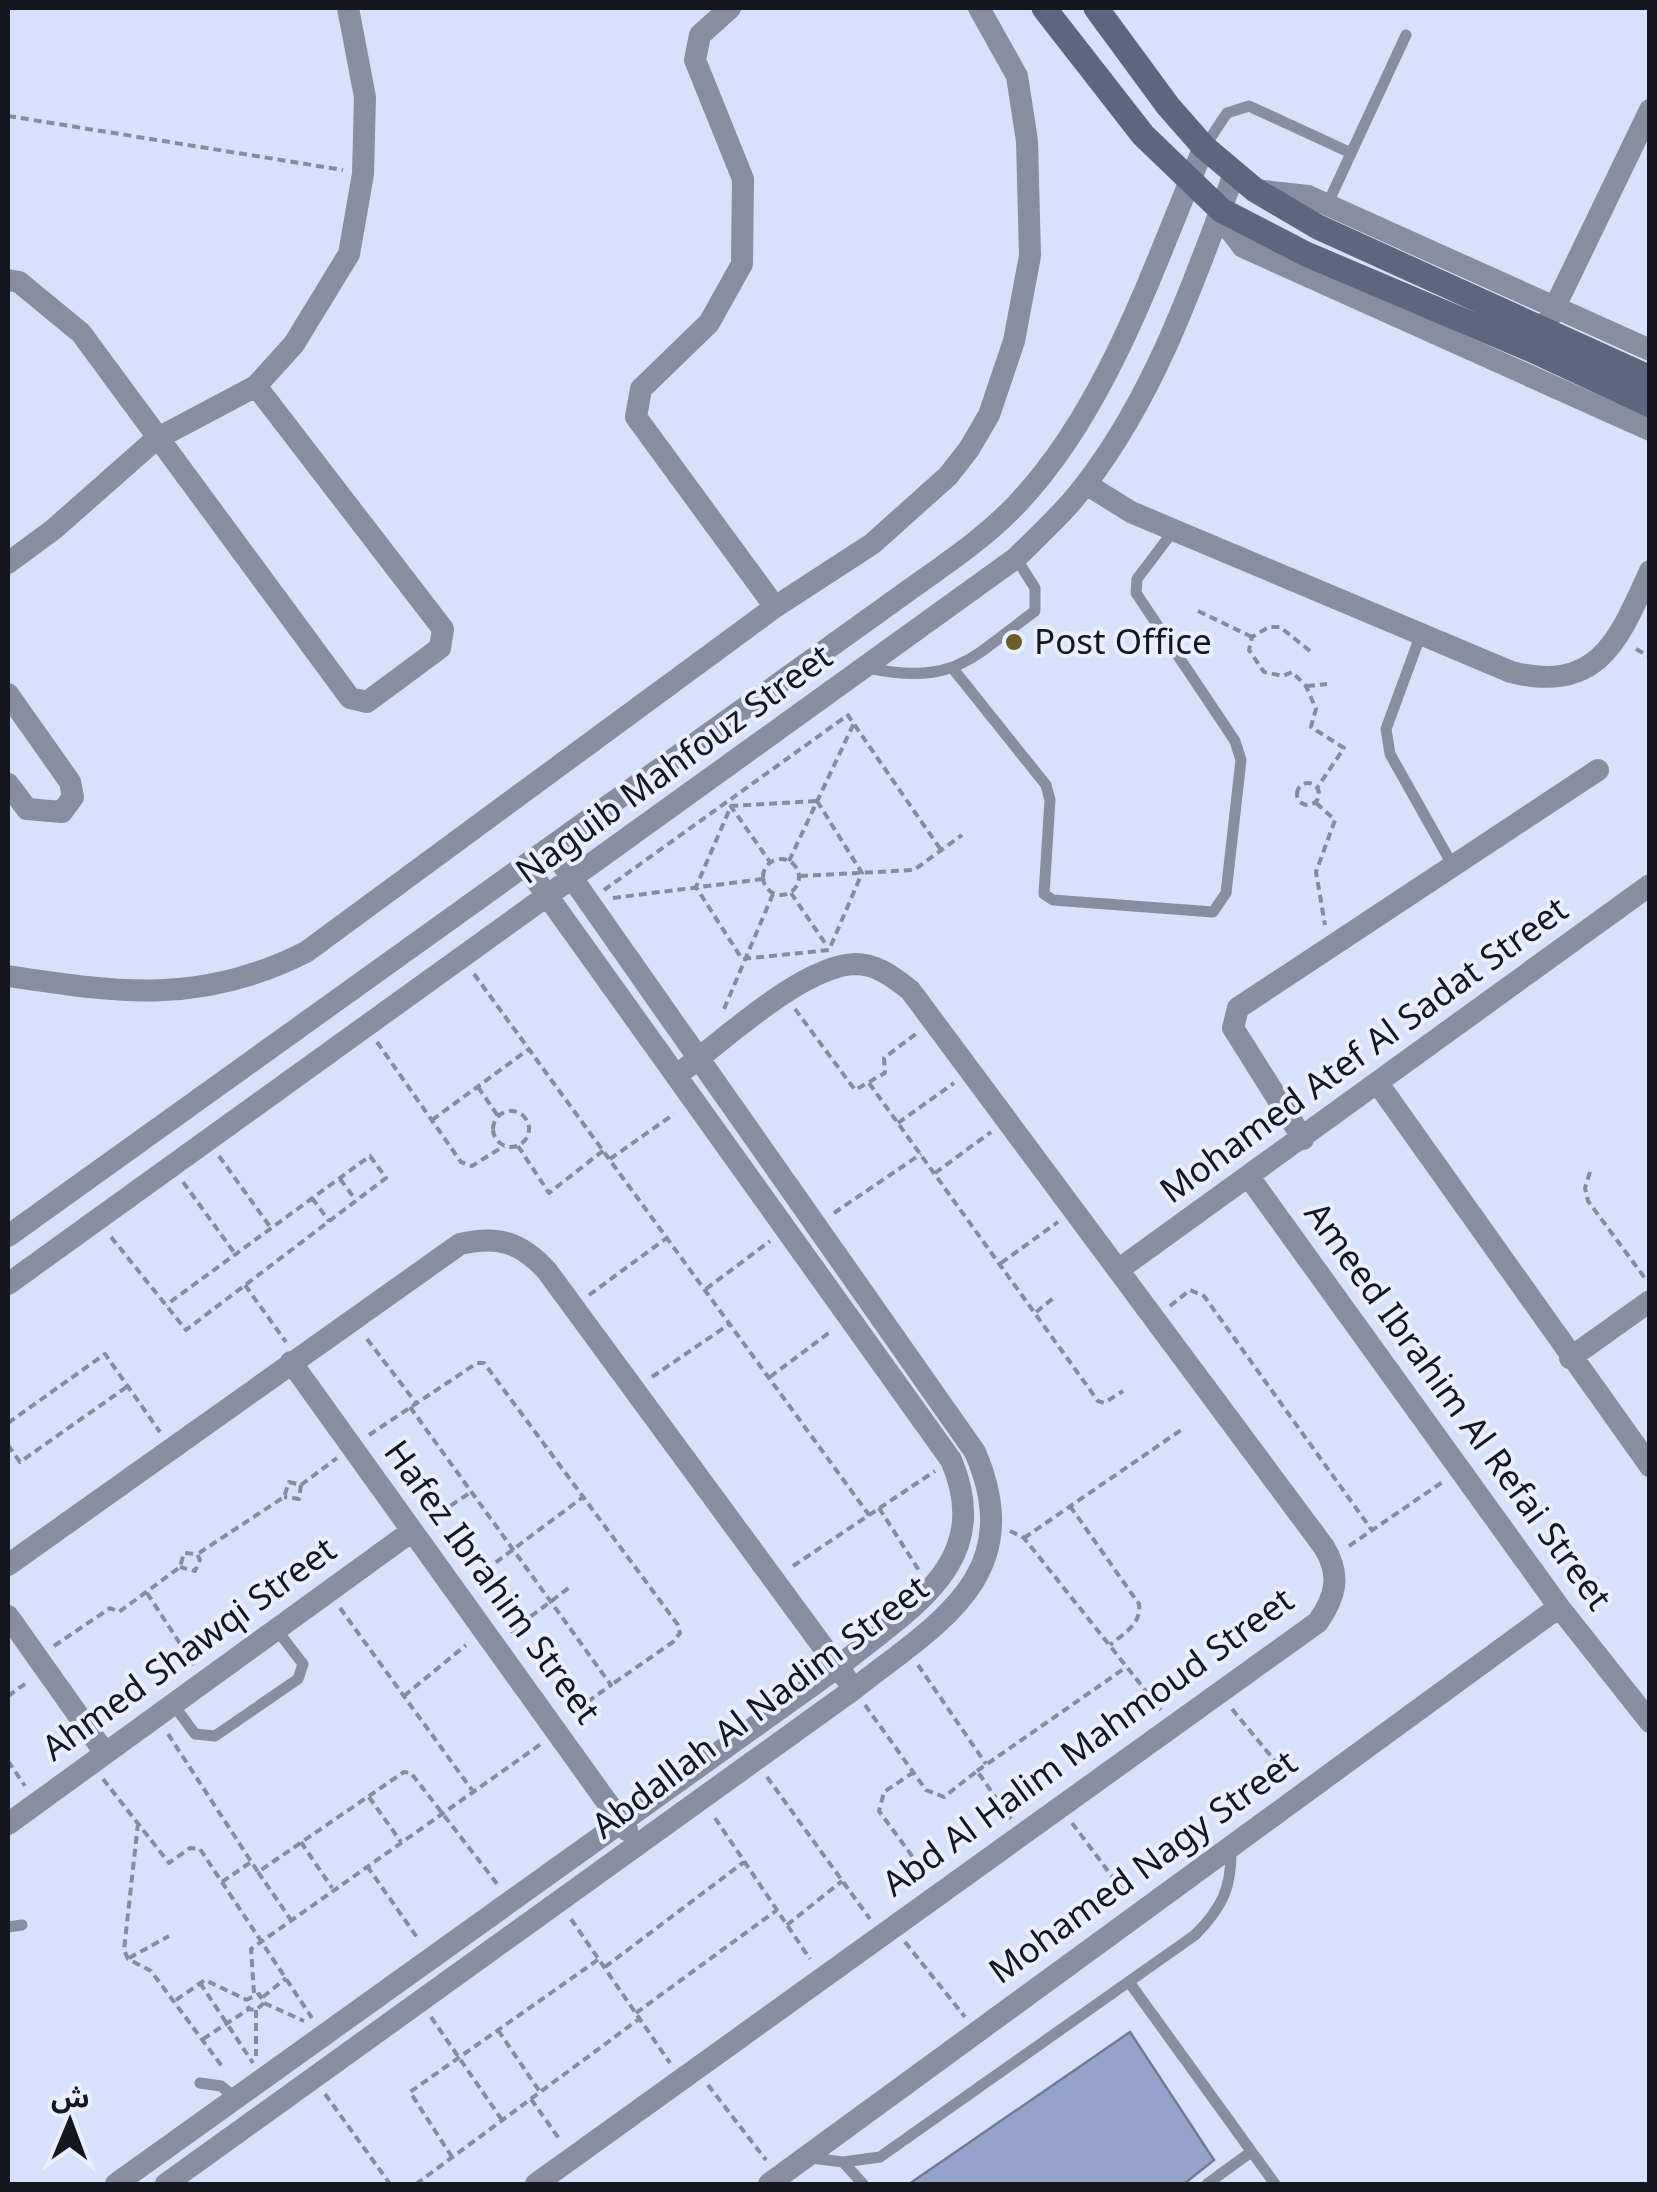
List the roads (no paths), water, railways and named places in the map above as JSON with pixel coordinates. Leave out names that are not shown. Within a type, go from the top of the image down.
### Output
[{"type":"street","points":[[8,562],[54,530],[156,440],[256,386],[294,344],[349,254],[363,174],[365,96],[348,8]]},
{"type":"street","points":[[730,8],[700,34],[695,60],[743,179],[742,264],[710,323],[641,389],[636,416],[775,607]]},
{"type":"street","points":[[8,976],[118,992],[168,993],[266,972],[306,952],[775,607],[872,544],[948,476],[989,415],[1014,341],[1030,256],[1030,203],[1017,76],[979,8]]},
{"type":"street","points":[[1044,8],[1101,85],[1189,183],[1223,211],[1306,254],[1650,405]]},
{"type":"street","points":[[1096,8],[1134,62],[1204,147],[1245,182],[1318,227],[1650,350]]},
{"type":"street","points":[[1550,316],[1650,110]]},
{"type":"street","name":"Naguib Mahfouz Street","points":[[8,1236],[979,538],[1017,504],[1076,424],[1114,352],[1204,147]]},
{"type":"street","points":[[1245,182],[1291,191],[1327,205],[1550,316],[1650,378]]},
{"type":"street","name":"Naguib Mahfouz Street","points":[[8,1284],[1016,558],[1086,484],[1152,371],[1223,211],[1245,182]]},
{"type":"street","points":[[1223,211],[1227,226],[1243,247],[1650,430]]},
{"type":"street","points":[[8,280],[19,282],[81,333],[156,440],[350,698],[372,699],[440,648],[443,629],[256,386]]},
{"type":"street","points":[[1086,484],[1174,530],[1511,672],[1559,678],[1603,657],[1618,639],[1650,571]]},
{"type":"street","points":[[8,694],[70,782],[72,797],[62,812],[27,810],[8,784]]},
{"type":"street","points":[[1303,1139],[1233,1028],[1238,1008],[1598,770]]},
{"type":"street","name":"Abdallah Al Nadim Street","points":[[166,2184],[854,1689],[958,1605],[987,1558],[994,1522],[988,1484],[954,1420],[551,848]]},
{"type":"street","name":"Abdallah Al Nadim Street","points":[[116,2184],[838,1667],[931,1590],[959,1549],[966,1520],[964,1489],[951,1460],[526,866]]},
{"type":"street","name":"Mohamed Atef Al Sadat Street","points":[[1118,1270],[1379,1085],[1650,885]]},
{"type":"street","points":[[677,1075],[835,958],[882,969],[910,990],[1118,1270]]},
{"type":"street","points":[[1379,1085],[1650,1466]]},
{"type":"street","name":"Ameed Ibrahim Al Refai Street","points":[[1249,1177],[1559,1607],[1650,1722]]},
{"type":"street","points":[[8,1565],[460,1244],[484,1238],[508,1241],[530,1252],[573,1307],[854,1689]]},
{"type":"street","name":"Abd Al Halim Mahmoud Street","points":[[536,2184],[1318,1622],[1333,1600],[1336,1579],[1331,1558],[1118,1270]]},
{"type":"street","points":[[1570,1358],[1650,1301]]},
{"type":"street","name":"Hafez Ibrahim Street","points":[[294,1360],[352,1447],[637,1843]]},
{"type":"street","name":"Ahmed Shawqi Street","points":[[8,1824],[412,1530]]},
{"type":"street","name":"Mohamed Nagy Street","points":[[774,2181],[1559,1607]]},
{"type":"street","points":[[8,1616],[98,1758]]},
{"type":"lane","points":[[1327,205],[1406,34]]},
{"type":"lane","points":[[1204,147],[1227,113],[1250,106],[1351,152]]},
{"type":"lane","points":[[954,670],[1046,785],[1050,800],[1041,890],[1048,898],[1213,912],[1226,893],[1242,760],[1235,742],[1136,594],[1137,579],[1174,530]]},
{"type":"lane","points":[[868,668],[917,674],[954,670],[1035,611],[1034,588],[1016,558]]},
{"type":"lane","points":[[1420,634],[1386,729],[1390,754],[1453,866]]},
{"type":"lane","points":[[165,1710],[195,1734],[215,1736],[298,1679],[303,1664],[276,1629]]},
{"type":"lane","points":[[806,2157],[843,2162],[880,2157],[1196,1936],[1220,1911],[1232,1880],[1231,1846]]},
{"type":"lane","points":[[8,1928],[22,1925]]},
{"type":"lane","points":[[1130,1982],[1275,2184]]},
{"type":"lane","points":[[200,2083],[221,2086],[239,2096]]},
{"type":"lane","points":[[1207,2184],[1252,2152]]},
{"type":"lane","points":[[843,2162],[863,2184]]},
{"type":"place","name":"Post Office","points":[[1014,642]]}]
